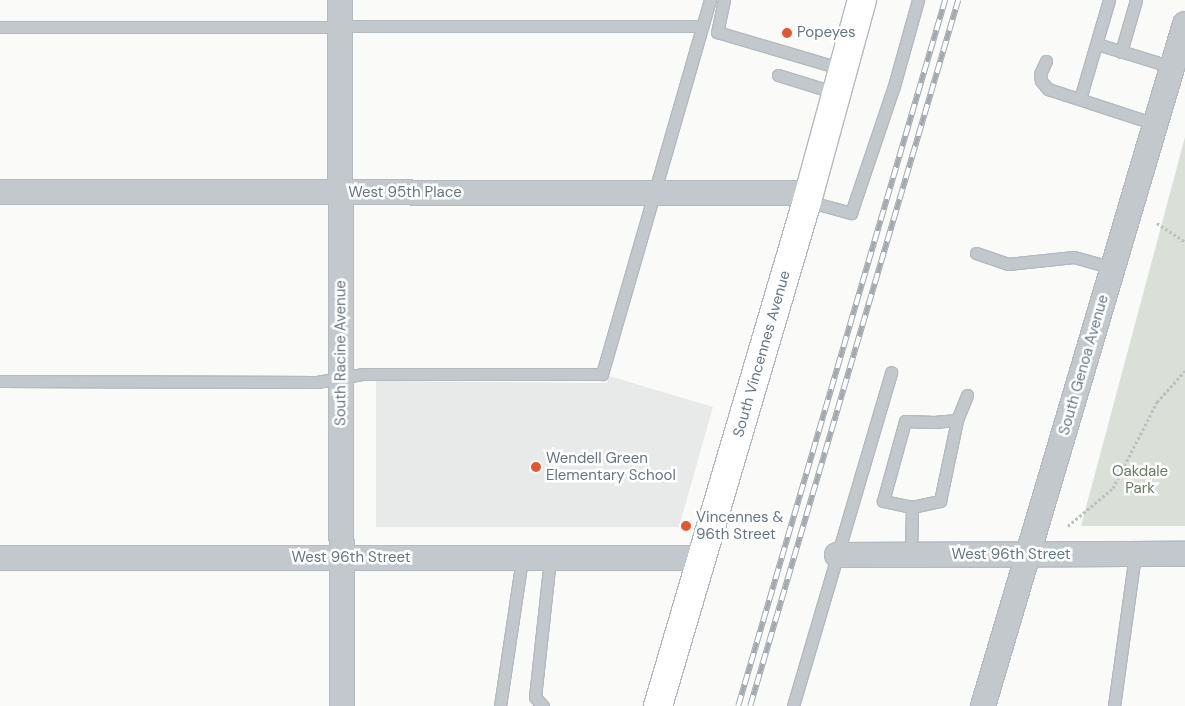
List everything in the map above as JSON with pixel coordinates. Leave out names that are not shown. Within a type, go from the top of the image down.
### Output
[{"type":"main road","name":"South Vincennes Avenue","points":[[658,706],[808,197],[840,81],[858,1]]},
{"type":"street","name":"South Racine Avenue","points":[[340,0],[342,706]]},
{"type":"street","name":"South Genoa Avenue","points":[[983,706],[1185,24]]},
{"type":"street","name":"West 95th Place","points":[[0,192],[654,193],[808,197]]},
{"type":"street","name":"West 96th Street","points":[[837,555],[1185,554]]},
{"type":"street","name":"West 96th Street","points":[[0,558],[702,558]]},
{"type":"lane","points":[[0,381],[317,382],[371,373],[602,374],[710,0]]},
{"type":"lane","points":[[724,0],[717,32],[840,81]]},
{"type":"lane","points":[[808,197],[851,213],[894,86],[918,0]]},
{"type":"lane","points":[[1080,99],[1109,0]]},
{"type":"lane","points":[[1121,52],[1136,0]]},
{"type":"lane","points":[[0,27],[701,26]]},
{"type":"lane","points":[[1097,44],[1172,68]]},
{"type":"lane","points":[[1046,61],[1040,74],[1041,81],[1048,89],[1155,124]]},
{"type":"lane","points":[[778,75],[840,81]]},
{"type":"lane","points":[[976,253],[1008,264],[1074,257],[1112,268]]},
{"type":"lane","points":[[793,706],[891,372]]},
{"type":"lane","points":[[957,420],[934,422],[905,421],[883,501],[912,507],[940,501],[957,420],[967,395]]},
{"type":"lane","points":[[910,555],[912,507]]},
{"type":"lane","points":[[1114,706],[1135,554]]},
{"type":"lane","points":[[500,706],[522,558]]},
{"type":"lane","points":[[543,706],[534,697],[550,558]]},
{"type":"path","points":[[1157,223],[1185,242]]},
{"type":"path","points":[[1068,526],[1113,488],[1157,402],[1185,371]]},
{"type":"shaded area","name":"Wendell Green Elementary School","points":[[609,376],[713,407],[679,527],[376,527],[376,381],[607,383]]},
{"type":"green space","name":"Oakdale Park","points":[[1185,137],[1185,526],[1081,526]]},
{"type":"railway","points":[[738,706],[945,0]]},
{"type":"railway","points":[[750,706],[958,0]]},
{"type":"place","name":"Popeyes","points":[[787,33]]},
{"type":"place","name":"Wendell Green Elementary School","points":[[536,467]]},
{"type":"place","name":"Vincennes & 96th Street","points":[[686,526]]}]
